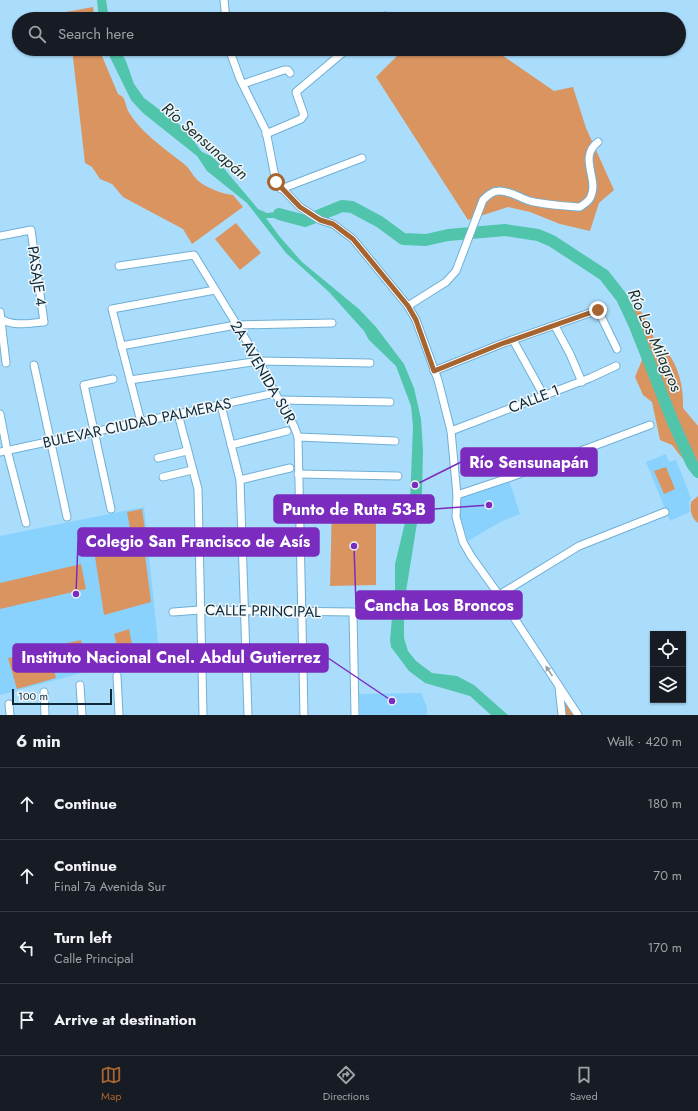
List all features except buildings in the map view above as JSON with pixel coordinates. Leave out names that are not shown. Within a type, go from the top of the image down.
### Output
[{"type":"street","points":[[224,0],[225,12]]},
{"type":"street","points":[[232,56],[266,134],[276,182],[281,189],[300,207],[320,220],[333,224],[353,239],[408,306],[416,320],[434,371],[451,431],[457,495],[456,516],[462,542],[470,556],[499,595],[578,715]]},
{"type":"street","points":[[266,134],[301,119],[304,115],[296,92],[338,56]]},
{"type":"street","points":[[243,84],[284,70],[288,70],[290,73]]},
{"type":"street","points":[[408,306],[451,278],[456,271],[483,200],[496,190],[504,191],[532,201],[580,207],[591,197],[593,189],[589,157],[593,146],[598,142]]},
{"type":"street","points":[[281,189],[362,158]]},
{"type":"street","name":"PASAJE 4","points":[[0,236],[31,230],[44,322],[10,324],[1,316]]},
{"type":"street","name":"2A AVENIDA SUR","points":[[119,266],[194,255],[259,361],[294,426],[298,437],[292,470],[301,612],[304,715]]},
{"type":"street","points":[[141,422],[112,309],[215,290]]},
{"type":"street","points":[[434,371],[513,340],[598,310],[618,349]]},
{"type":"street","points":[[1,316],[6,363]]},
{"type":"street","points":[[121,346],[236,325],[332,323]]},
{"type":"street","points":[[555,326],[570,354],[582,382]]},
{"type":"street","points":[[513,340],[544,396]]},
{"type":"street","points":[[130,380],[259,361],[370,363]]},
{"type":"street","points":[[34,365],[67,517]]},
{"type":"street","name":"CALLE 1","points":[[451,431],[582,382],[616,366]]},
{"type":"street","points":[[111,509],[84,385],[113,379]]},
{"type":"street","name":"BULEVAR CIUDAD PALMERAS","points":[[3,451],[94,433],[275,393]]},
{"type":"street","points":[[280,400],[390,402]]},
{"type":"street","points":[[221,405],[240,480],[243,611],[248,715]]},
{"type":"street","points":[[0,414],[3,451],[26,523]]},
{"type":"street","points":[[178,414],[198,489],[203,715]]},
{"type":"street","points":[[457,495],[511,477],[650,425]]},
{"type":"street","points":[[231,445],[286,431]]},
{"type":"street","points":[[298,437],[395,441]]},
{"type":"street","points":[[158,458],[188,451]]},
{"type":"street","points":[[162,477],[192,470]]},
{"type":"street","points":[[240,480],[292,470],[398,476]]},
{"type":"street","points":[[499,595],[579,546],[665,512]]},
{"type":"street","name":"CALLE PRINCIPAL","points":[[173,612],[200,610],[353,612],[355,715]]},
{"type":"street","points":[[117,676],[119,715]]},
{"type":"street","points":[[80,685],[82,715]]},
{"type":"street","points":[[558,685],[562,715]]},
{"type":"street","points":[[44,692],[44,715]]},
{"type":"street","points":[[9,704],[10,715]]},
{"type":"shaded area","points":[[97,0],[106,0],[108,12],[98,12]]},
{"type":"shaded area","points":[[93,7],[94,12],[66,12]]},
{"type":"shaded area","points":[[73,56],[102,56],[118,94],[123,97],[129,112],[135,121],[154,140],[186,166],[200,183],[218,192],[233,195],[243,207],[192,244],[183,229],[123,197],[112,184],[100,179],[92,167],[85,163]]},
{"type":"shaded area","points":[[109,56],[123,56],[134,84],[144,98],[184,128],[202,152],[211,156],[221,165],[258,209],[267,213],[285,211],[294,218],[266,218],[302,262],[359,309],[376,327],[404,364],[414,388],[421,419],[423,450],[422,493],[417,511],[417,523],[404,604],[404,638],[408,651],[416,661],[432,673],[457,676],[474,685],[508,715],[491,715],[470,696],[425,683],[409,671],[391,647],[390,640],[392,618],[395,607],[395,564],[410,502],[413,426],[411,406],[396,366],[369,340],[364,331],[329,292],[286,253],[247,203],[207,171],[197,156],[143,113],[131,100]]},
{"type":"shaded area","points":[[397,56],[503,56],[554,91],[573,87],[586,128],[614,190],[599,203],[590,231],[560,224],[530,212],[508,207],[468,220],[376,77]]},
{"type":"shaded area","points":[[236,223],[261,253],[240,270],[215,239]]},
{"type":"shaded area","points":[[631,304],[643,314],[654,338],[667,352],[678,371],[682,386],[683,408],[698,426],[698,478],[672,445],[660,440],[652,402],[643,395],[635,377],[642,360],[637,342],[625,315]]},
{"type":"shaded area","points":[[666,454],[669,462],[676,460],[691,498],[689,503],[690,512],[670,521],[646,462]]},
{"type":"shaded area","points":[[666,467],[675,489],[664,494],[654,471]]},
{"type":"shaded area","points":[[509,480],[520,514],[502,521],[468,541],[460,516],[461,497]]},
{"type":"shaded area","points":[[698,496],[698,523],[692,516],[691,502]]},
{"type":"shaded area","points":[[332,506],[376,507],[376,585],[330,586]]},
{"type":"shaded area","points":[[144,507],[159,652],[0,695],[0,536]]},
{"type":"shaded area","points":[[142,509],[146,537],[132,539],[127,512]]},
{"type":"shaded area","points":[[143,538],[151,602],[104,615],[94,550]]},
{"type":"shaded area","points":[[81,564],[86,589],[0,609],[0,583]]},
{"type":"shaded area","points":[[129,629],[134,655],[120,659],[114,634]]},
{"type":"shaded area","points":[[81,640],[87,668],[74,673],[67,643]]},
{"type":"shaded area","points":[[49,650],[56,678],[17,689],[8,658]]},
{"type":"shaded area","points":[[421,693],[427,707],[427,715],[360,715],[359,694]]},
{"type":"shaded area","points":[[564,702],[567,702],[576,715],[565,715],[562,705]]},
{"type":"waterway","name":"Río Los Milagros","points":[[279,214],[305,221],[342,206],[352,207],[380,222],[403,239],[426,240],[448,235],[505,230],[538,235],[552,241],[604,275],[622,298],[635,326],[673,422],[692,464],[698,472]]},
{"type":"place","name":"Río Sensunapán","points":[[415,485]]},
{"type":"place","name":"Punto de Ruta 53-B","points":[[489,505]]},
{"type":"place","name":"Cancha Los Broncos","points":[[354,546]]},
{"type":"place","name":"Colegio San Francisco de Asís","points":[[76,594]]},
{"type":"place","name":"Instituto Nacional Cnel. Abdul Gutierrez","points":[[392,701]]},
{"type":"route","points":[[276,182],[281,189],[300,207],[320,220],[333,224],[353,239],[408,306],[416,320],[434,371],[501,344],[598,310]]}]
